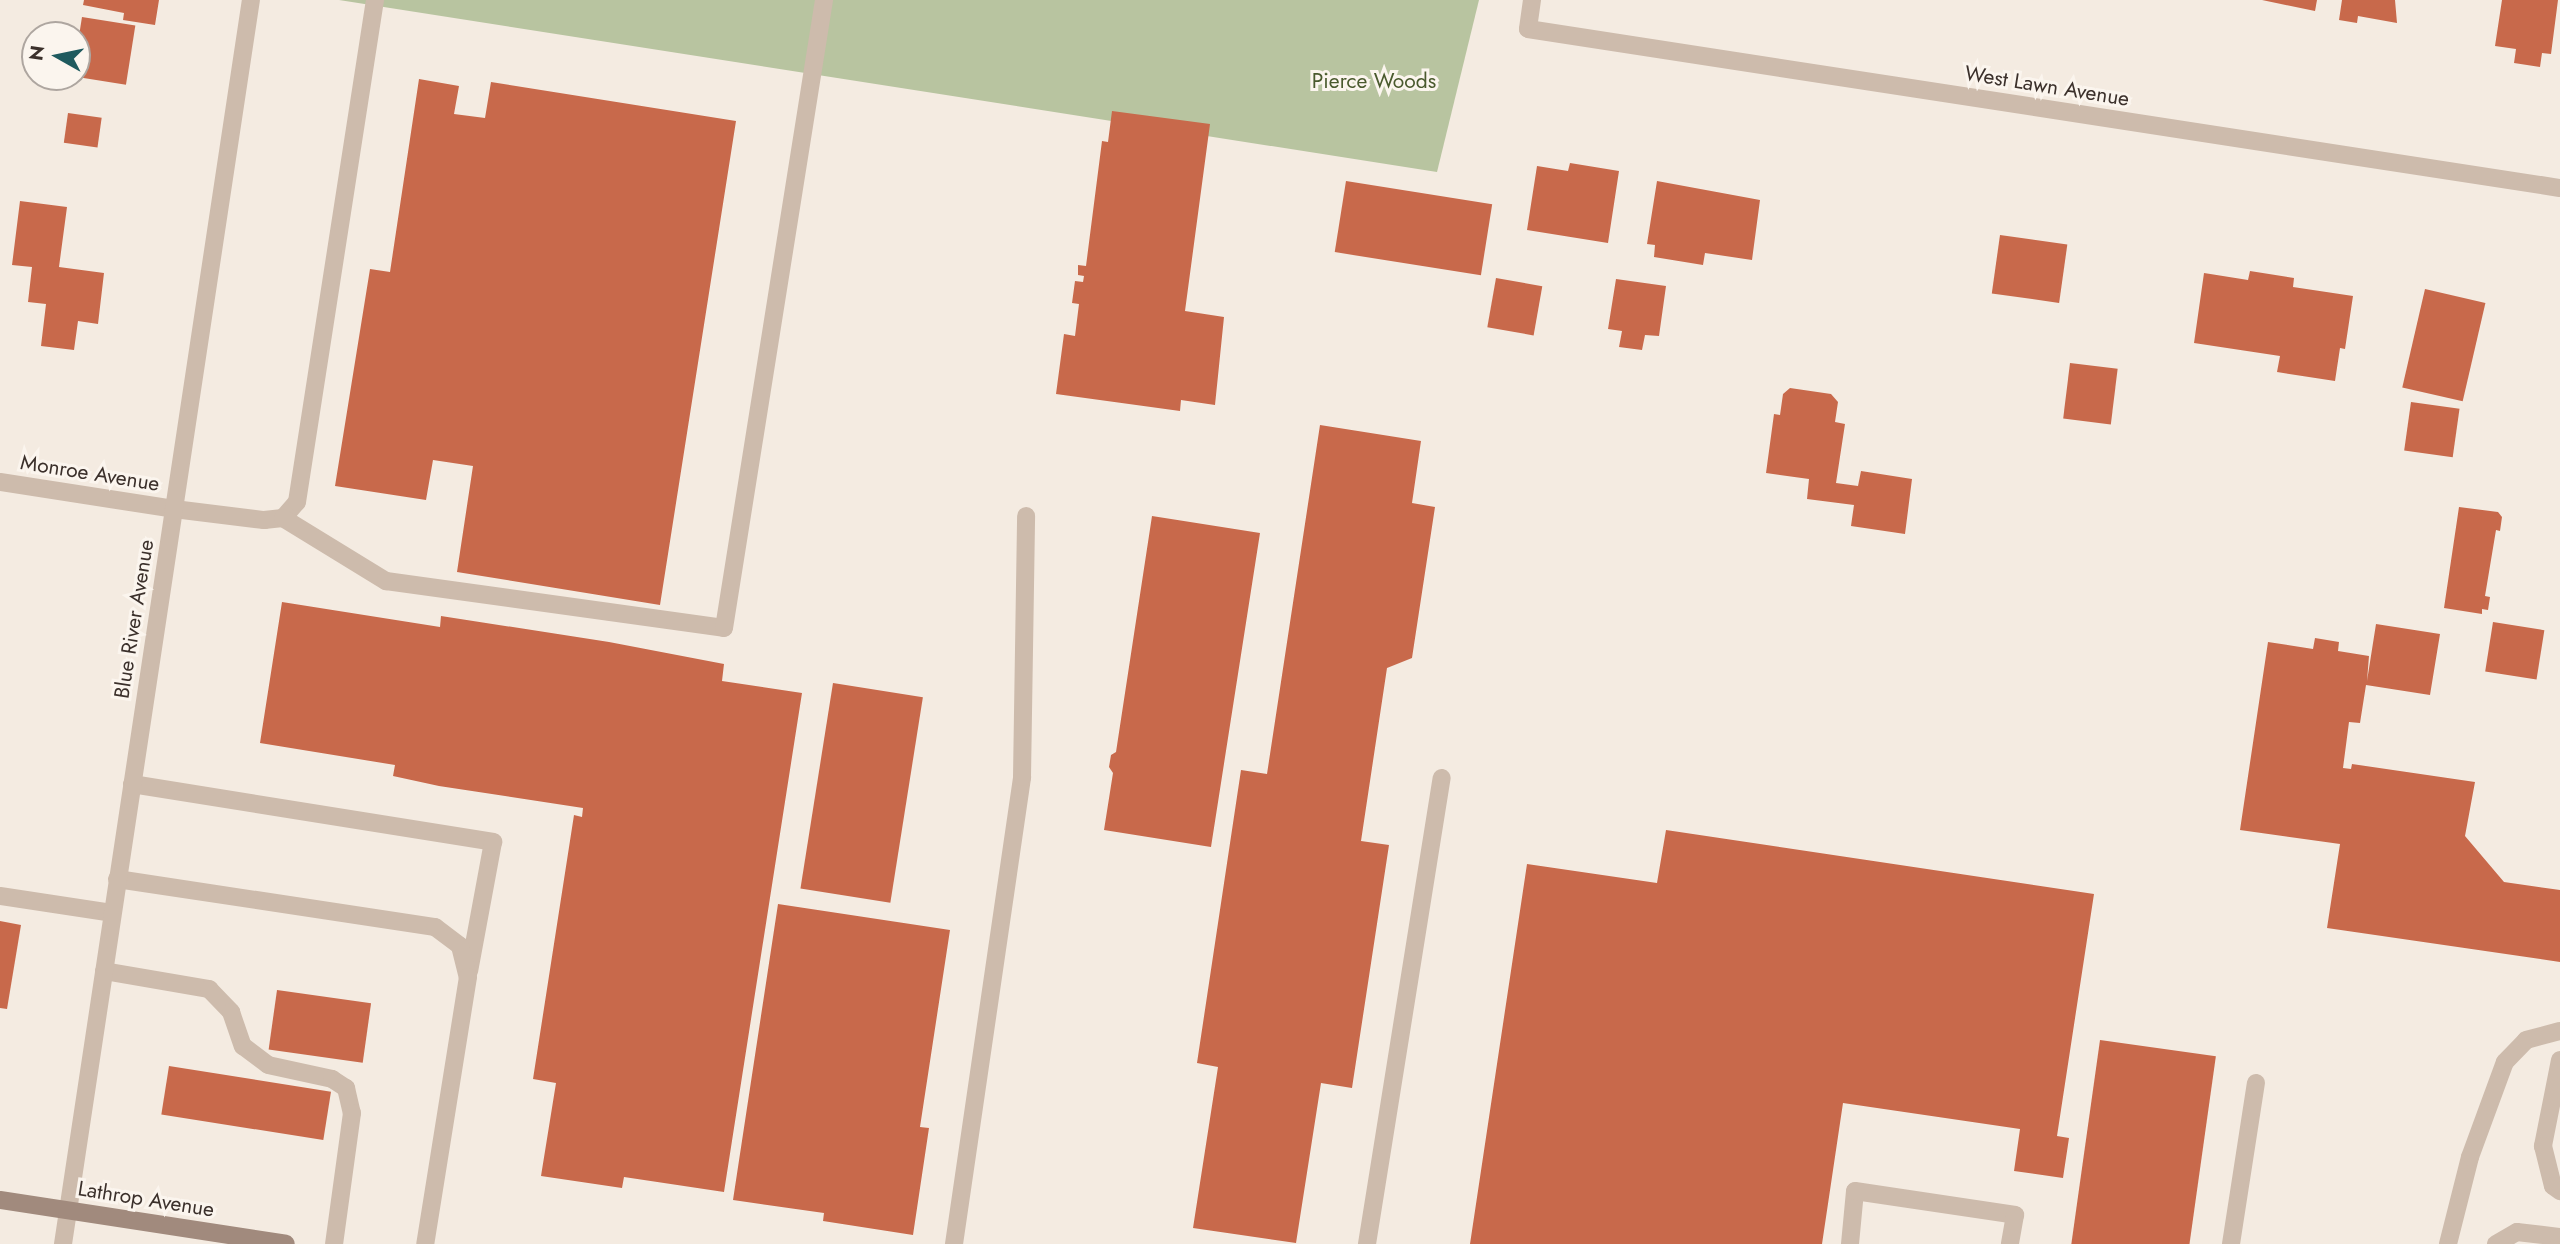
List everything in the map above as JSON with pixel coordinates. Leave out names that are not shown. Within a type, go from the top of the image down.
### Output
[{"type":"street","name":"Blue River Avenue","points":[[63,1244],[251,0]]},
{"type":"street","points":[[375,0],[297,502],[283,518],[386,581],[724,628],[824,0]]},
{"type":"street","name":"West Lawn Avenue","points":[[1532,0],[1528,29],[2560,187]]},
{"type":"street","name":"Monroe Avenue","points":[[0,482],[174,509],[283,518]]},
{"type":"street","points":[[954,1244],[1022,777],[1026,516]]},
{"type":"street","points":[[1367,1244],[1443,778]]},
{"type":"street","points":[[132,785],[493,842],[468,976],[425,1244]]},
{"type":"street","points":[[117,879],[435,927],[460,946],[468,976]]},
{"type":"street","points":[[0,896],[112,913]]},
{"type":"street","points":[[104,971],[209,989],[231,1012],[243,1046],[268,1065],[332,1079],[346,1088],[352,1113],[334,1244]]},
{"type":"street","points":[[2448,1244],[2470,1157],[2505,1062],[2526,1040],[2560,1031]]},
{"type":"street","points":[[2560,1060],[2543,1146],[2553,1186],[2560,1191]]},
{"type":"street","points":[[2231,1244],[2256,1083]]},
{"type":"street","points":[[1850,1244],[1855,1191],[2015,1215],[2010,1244]]},
{"type":"street","name":"Lathrop Avenue","points":[[0,1200],[286,1244]]},
{"type":"street","points":[[2496,1244],[2517,1232],[2560,1237]]},
{"type":"green space","name":"Pierce Woods","points":[[339,0],[1479,0],[1437,172]]},
{"type":"building","points":[[84,0],[159,0],[155,25],[123,20],[124,13],[83,5]]},
{"type":"building","points":[[2262,0],[2317,0],[2315,11]]},
{"type":"building","points":[[2342,0],[2395,0],[2397,23],[2358,16],[2357,23],[2339,20]]},
{"type":"building","points":[[2502,0],[2558,0],[2551,54],[2542,53],[2540,67],[2514,63],[2516,49],[2495,46]]},
{"type":"building","points":[[82,17],[135,25],[126,85],[91,79],[91,21],[81,21]]},
{"type":"building","points":[[419,79],[459,86],[454,114],[485,118],[491,82],[736,121],[660,605],[457,572],[473,466],[433,460],[426,500],[335,486],[370,269],[390,272]]},
{"type":"building","points":[[1112,111],[1210,124],[1185,311],[1224,317],[1215,405],[1181,400],[1180,411],[1056,394],[1064,334],[1075,336],[1079,304],[1072,303],[1075,281],[1083,282],[1084,276],[1078,275],[1078,265],[1086,266],[1102,141],[1108,142]]},
{"type":"building","points":[[68,113],[102,118],[97,147],[64,143]]},
{"type":"building","points":[[1570,163],[1619,171],[1608,243],[1527,230],[1537,166],[1568,171]]},
{"type":"building","points":[[1346,181],[1492,204],[1481,275],[1335,252]]},
{"type":"building","points":[[1657,181],[1760,200],[1752,260],[1705,253],[1703,265],[1654,257],[1655,245],[1647,244]]},
{"type":"building","points":[[20,201],[67,207],[59,267],[104,273],[98,324],[78,321],[74,350],[41,346],[46,304],[28,302],[32,267],[12,265]]},
{"type":"building","points":[[2000,235],[2067,244],[2059,303],[1992,293]]},
{"type":"building","points":[[2250,271],[2294,278],[2293,287],[2353,296],[2345,349],[2340,348],[2335,381],[2277,372],[2280,356],[2194,343],[2204,273],[2248,280]]},
{"type":"building","points":[[1496,278],[1542,286],[1534,335],[1487,327]]},
{"type":"building","points":[[1616,279],[1666,286],[1659,336],[1645,335],[1642,350],[1619,347],[1622,331],[1608,329]]},
{"type":"building","points":[[2425,289],[2485,303],[2463,401],[2402,387]]},
{"type":"building","points":[[2070,363],[2118,369],[2111,424],[2063,419]]},
{"type":"building","points":[[1790,388],[1831,394],[1838,402],[1835,422],[1845,424],[1836,483],[1858,486],[1861,471],[1912,479],[1905,534],[1851,526],[1854,505],[1807,499],[1809,479],[1766,473],[1774,414],[1780,415],[1783,394]]},
{"type":"building","points":[[2411,402],[2460,409],[2453,457],[2404,451]]},
{"type":"building","points":[[1320,425],[1421,441],[1412,503],[1435,507],[1412,658],[1387,668],[1361,841],[1389,845],[1352,1088],[1321,1083],[1296,1243],[1193,1228],[1218,1067],[1197,1063],[1241,770],[1267,774]]},
{"type":"building","points":[[2459,507],[2498,512],[2502,517],[2500,531],[2496,530],[2485,596],[2490,597],[2488,610],[2482,609],[2482,614],[2444,608]]},
{"type":"building","points":[[1152,516],[1260,533],[1211,847],[1104,830],[1113,773],[1109,767],[1111,755],[1116,752]]},
{"type":"building","points":[[282,602],[440,627],[441,616],[609,642],[724,664],[722,681],[802,693],[724,1192],[624,1177],[622,1188],[541,1176],[556,1083],[533,1079],[574,815],[582,817],[583,808],[439,786],[393,776],[395,765],[260,743]]},
{"type":"building","points":[[2493,622],[2544,630],[2537,680],[2485,671]]},
{"type":"building","points":[[2376,624],[2440,634],[2430,695],[2366,685],[2360,723],[2349,722],[2343,768],[2351,769],[2352,764],[2475,782],[2465,836],[2504,882],[2560,890],[2560,962],[2327,928],[2340,844],[2240,830],[2268,642],[2313,649],[2315,638],[2339,642],[2338,651],[2369,656],[2367,681]]},
{"type":"building","points":[[833,683],[923,697],[890,903],[800,888]]},
{"type":"building","points":[[1666,830],[2094,894],[2057,1136],[2069,1138],[2063,1178],[2014,1171],[2020,1129],[1843,1103],[1822,1244],[1470,1244],[1527,864],[1657,883]]},
{"type":"building","points":[[778,904],[950,930],[920,1127],[929,1128],[913,1235],[823,1221],[824,1213],[733,1200]]},
{"type":"building","points":[[0,921],[21,925],[7,1009],[0,1008]]},
{"type":"building","points":[[277,990],[371,1003],[363,1063],[269,1049]]},
{"type":"building","points":[[2100,1040],[2216,1056],[2189,1244],[2071,1244]]},
{"type":"building","points":[[169,1066],[331,1092],[323,1140],[161,1114]]}]
